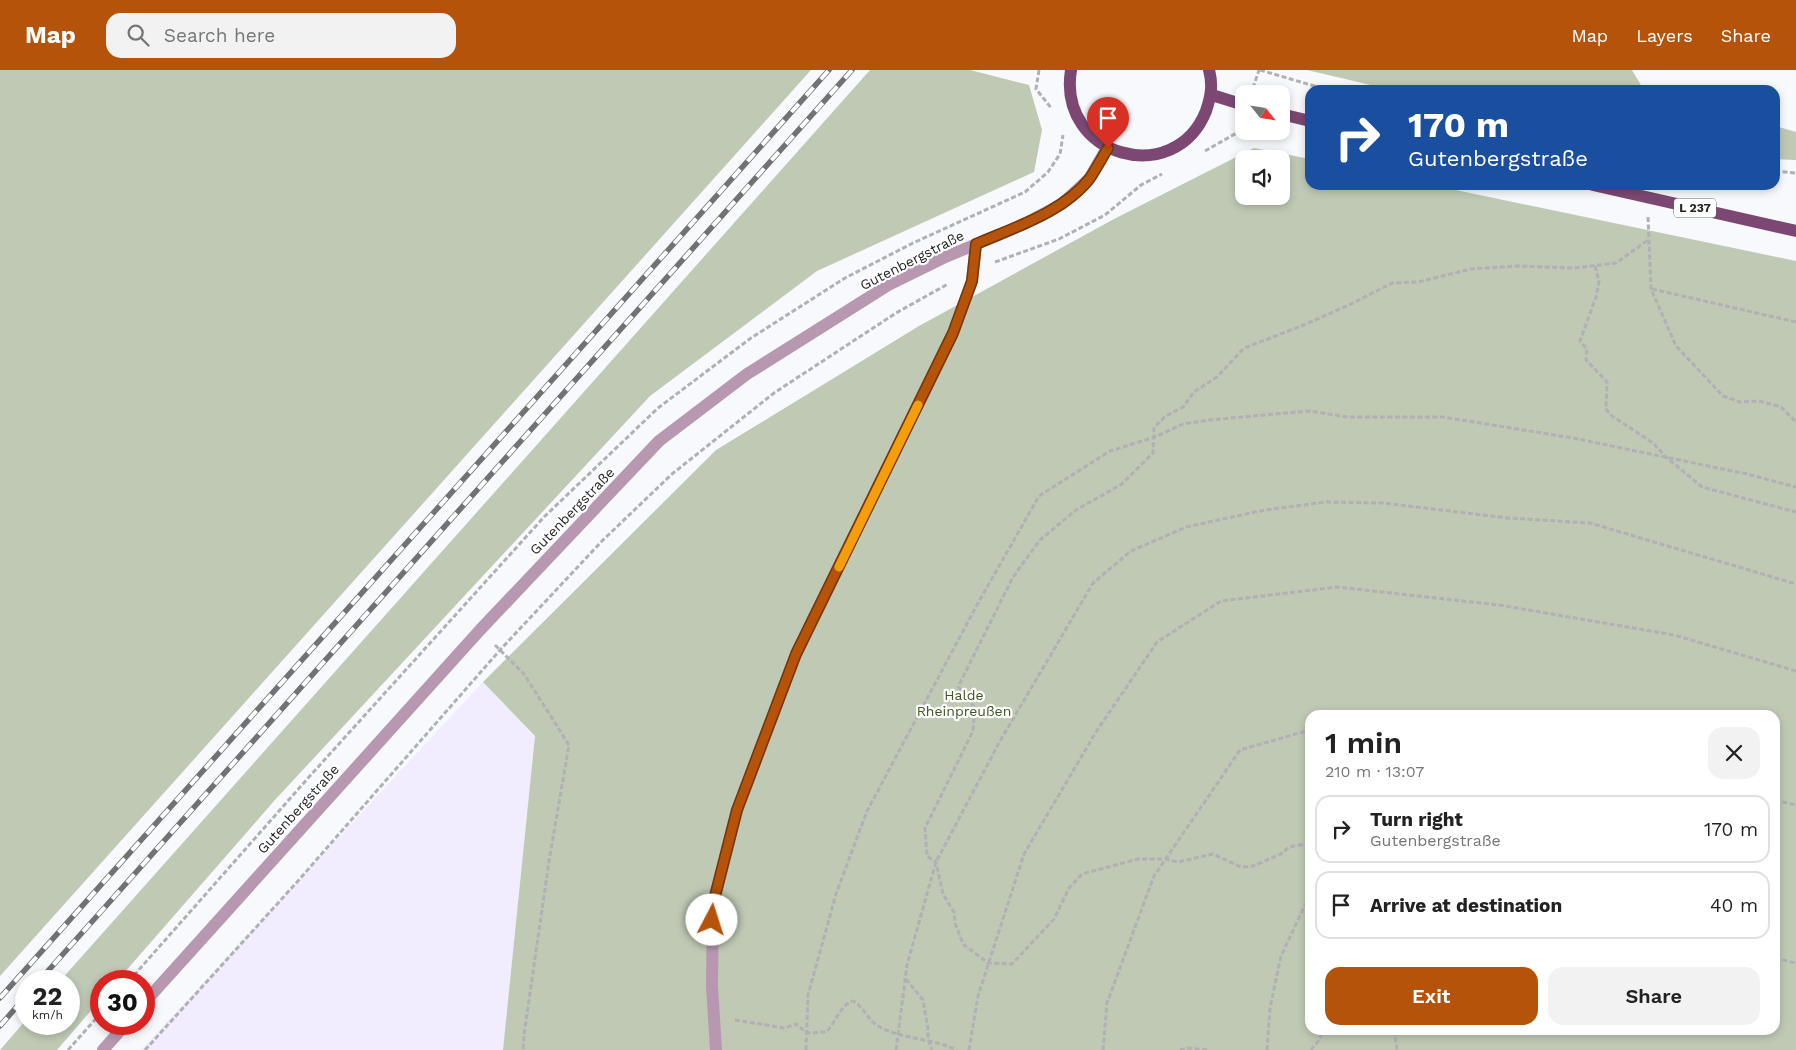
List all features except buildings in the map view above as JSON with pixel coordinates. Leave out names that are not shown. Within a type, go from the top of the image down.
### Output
[{"type":"main road","points":[[1071,70],[1069,82],[1071,102],[1079,121],[1091,136],[1108,148],[1128,155],[1150,155],[1171,149],[1189,136],[1198,124],[1212,95],[1209,70]]},
{"type":"main road","points":[[1212,95],[1235,103]]},
{"type":"main road","points":[[1290,116],[1305,120]]},
{"type":"main road","name":"L 237","points":[[1614,190],[1796,231]]},
{"type":"street","name":"Gutenbergstraße","points":[[155,991],[480,630],[659,441],[747,374],[890,284],[1022,225],[1062,204],[1089,179],[1108,148]]},
{"type":"street","points":[[716,1050],[712,986],[713,904],[737,810],[796,654],[953,333],[972,281],[976,244]]},
{"type":"street","points":[[103,1050],[116,1035]]},
{"type":"path","points":[[1039,70],[1036,89],[1055,114]]},
{"type":"path","points":[[1254,85],[1260,70],[1311,85]]},
{"type":"path","points":[[967,219],[1025,192],[1048,172],[1060,154],[1063,127]]},
{"type":"path","points":[[1197,156],[1235,134]]},
{"type":"path","points":[[1780,171],[1796,173]]},
{"type":"path","points":[[145,1050],[297,882],[500,650],[602,541],[672,474],[774,393],[896,313],[973,271],[1018,252],[1058,239],[1104,215],[1141,185],[1168,172]]},
{"type":"path","points":[[1648,198],[1651,289],[1676,346],[1723,396],[1740,402],[1758,401],[1781,407],[1796,422]]},
{"type":"path","points":[[1305,844],[1289,847],[1281,854],[1253,866],[1241,867],[1213,854],[1178,862],[1165,859],[1138,859],[1082,874],[1069,888],[1054,919],[1012,964],[988,963],[963,944],[955,923],[954,912],[943,894],[936,862],[927,856],[925,828],[973,731],[974,716],[971,699],[958,687],[1012,577],[1040,540],[1076,510],[1122,484],[1153,453],[1154,427],[1166,416],[1184,407],[1194,392],[1217,377],[1244,348],[1304,325],[1392,283],[1418,282],[1471,270],[1518,266],[1574,268],[1616,263],[1648,240]]},
{"type":"path","points":[[1594,266],[1598,281],[1596,297],[1580,341],[1587,349],[1586,360],[1607,382],[1606,409],[1612,416],[1646,438],[1702,488],[1796,512]]},
{"type":"path","points":[[1651,289],[1796,322]]},
{"type":"path","points":[[806,1050],[808,995],[836,894],[867,811],[978,603],[1039,496],[1110,451],[1155,437],[1183,424],[1309,412],[1348,418],[1443,417],[1574,438],[1747,474],[1796,488]]},
{"type":"path","points":[[896,1050],[907,965],[936,862],[1000,741],[1093,583],[1131,551],[1186,527],[1265,510],[1326,502],[1383,503],[1508,518],[1590,523],[1796,584]]},
{"type":"path","points":[[969,1050],[978,996],[1024,854],[1096,732],[1157,642],[1221,601],[1337,587],[1499,604],[1674,635],[1796,671]]},
{"type":"path","points":[[480,630],[524,674],[569,745],[549,861],[523,1050]]},
{"type":"path","points":[[1102,1050],[1107,1003],[1154,876],[1240,750],[1305,731]]},
{"type":"path","points":[[1780,801],[1796,805]]},
{"type":"path","points":[[1267,1050],[1270,1008],[1281,956],[1305,907]]},
{"type":"path","points":[[1780,959],[1796,963]]},
{"type":"path","points":[[905,978],[923,1000],[928,1039],[932,1050]]},
{"type":"path","points":[[714,1021],[732,1019],[785,1028],[796,1024],[807,1033],[826,1032],[832,1027],[846,1004],[853,1001],[860,1005],[877,1026],[898,1034],[928,1039],[957,1050]]},
{"type":"path","points":[[68,1050],[90,1025]]},
{"type":"path","points":[[1311,1050],[1320,1039],[1320,1035]]},
{"type":"path","points":[[1394,1035],[1396,1050]]},
{"type":"path","points":[[1180,1050],[1187,1048],[1208,1050]]},
{"type":"shaded area","points":[[483,682],[535,736],[503,1050],[141,1050]]},
{"type":"green space","points":[[0,70],[811,70],[0,976]]},
{"type":"green space","points":[[870,70],[970,70],[1029,85],[1042,130],[1034,172],[817,271],[650,396],[274,801],[127,970],[90,970],[90,1012],[80,1023],[80,970],[70,970]]},
{"type":"green space","points":[[1307,70],[1632,70],[1641,85],[1371,85]]},
{"type":"green space","points":[[1780,127],[1796,132],[1796,160],[1780,159]]},
{"type":"green space","name":"Halde Rheinpreußen","points":[[1290,155],[1305,158],[1305,190],[1456,190],[1796,261],[1796,1050],[503,1050],[535,736],[483,682],[716,450],[919,326],[1114,219],[1235,158],[1235,205],[1290,205]]},
{"type":"green space","points":[[15,1033],[15,1035],[70,1035],[57,1050],[0,1050]]},
{"type":"railway","points":[[0,998],[829,70]]},
{"type":"railway","points":[[49,970],[852,70]]},
{"type":"railway","points":[[0,1026],[15,1009]]},
{"type":"slow traffic","points":[[839,567],[918,405]]},
{"type":"route","points":[[712,920],[713,904],[737,810],[796,654],[953,333],[972,281],[976,244],[1022,225],[1062,204],[1089,179],[1108,148]]}]
